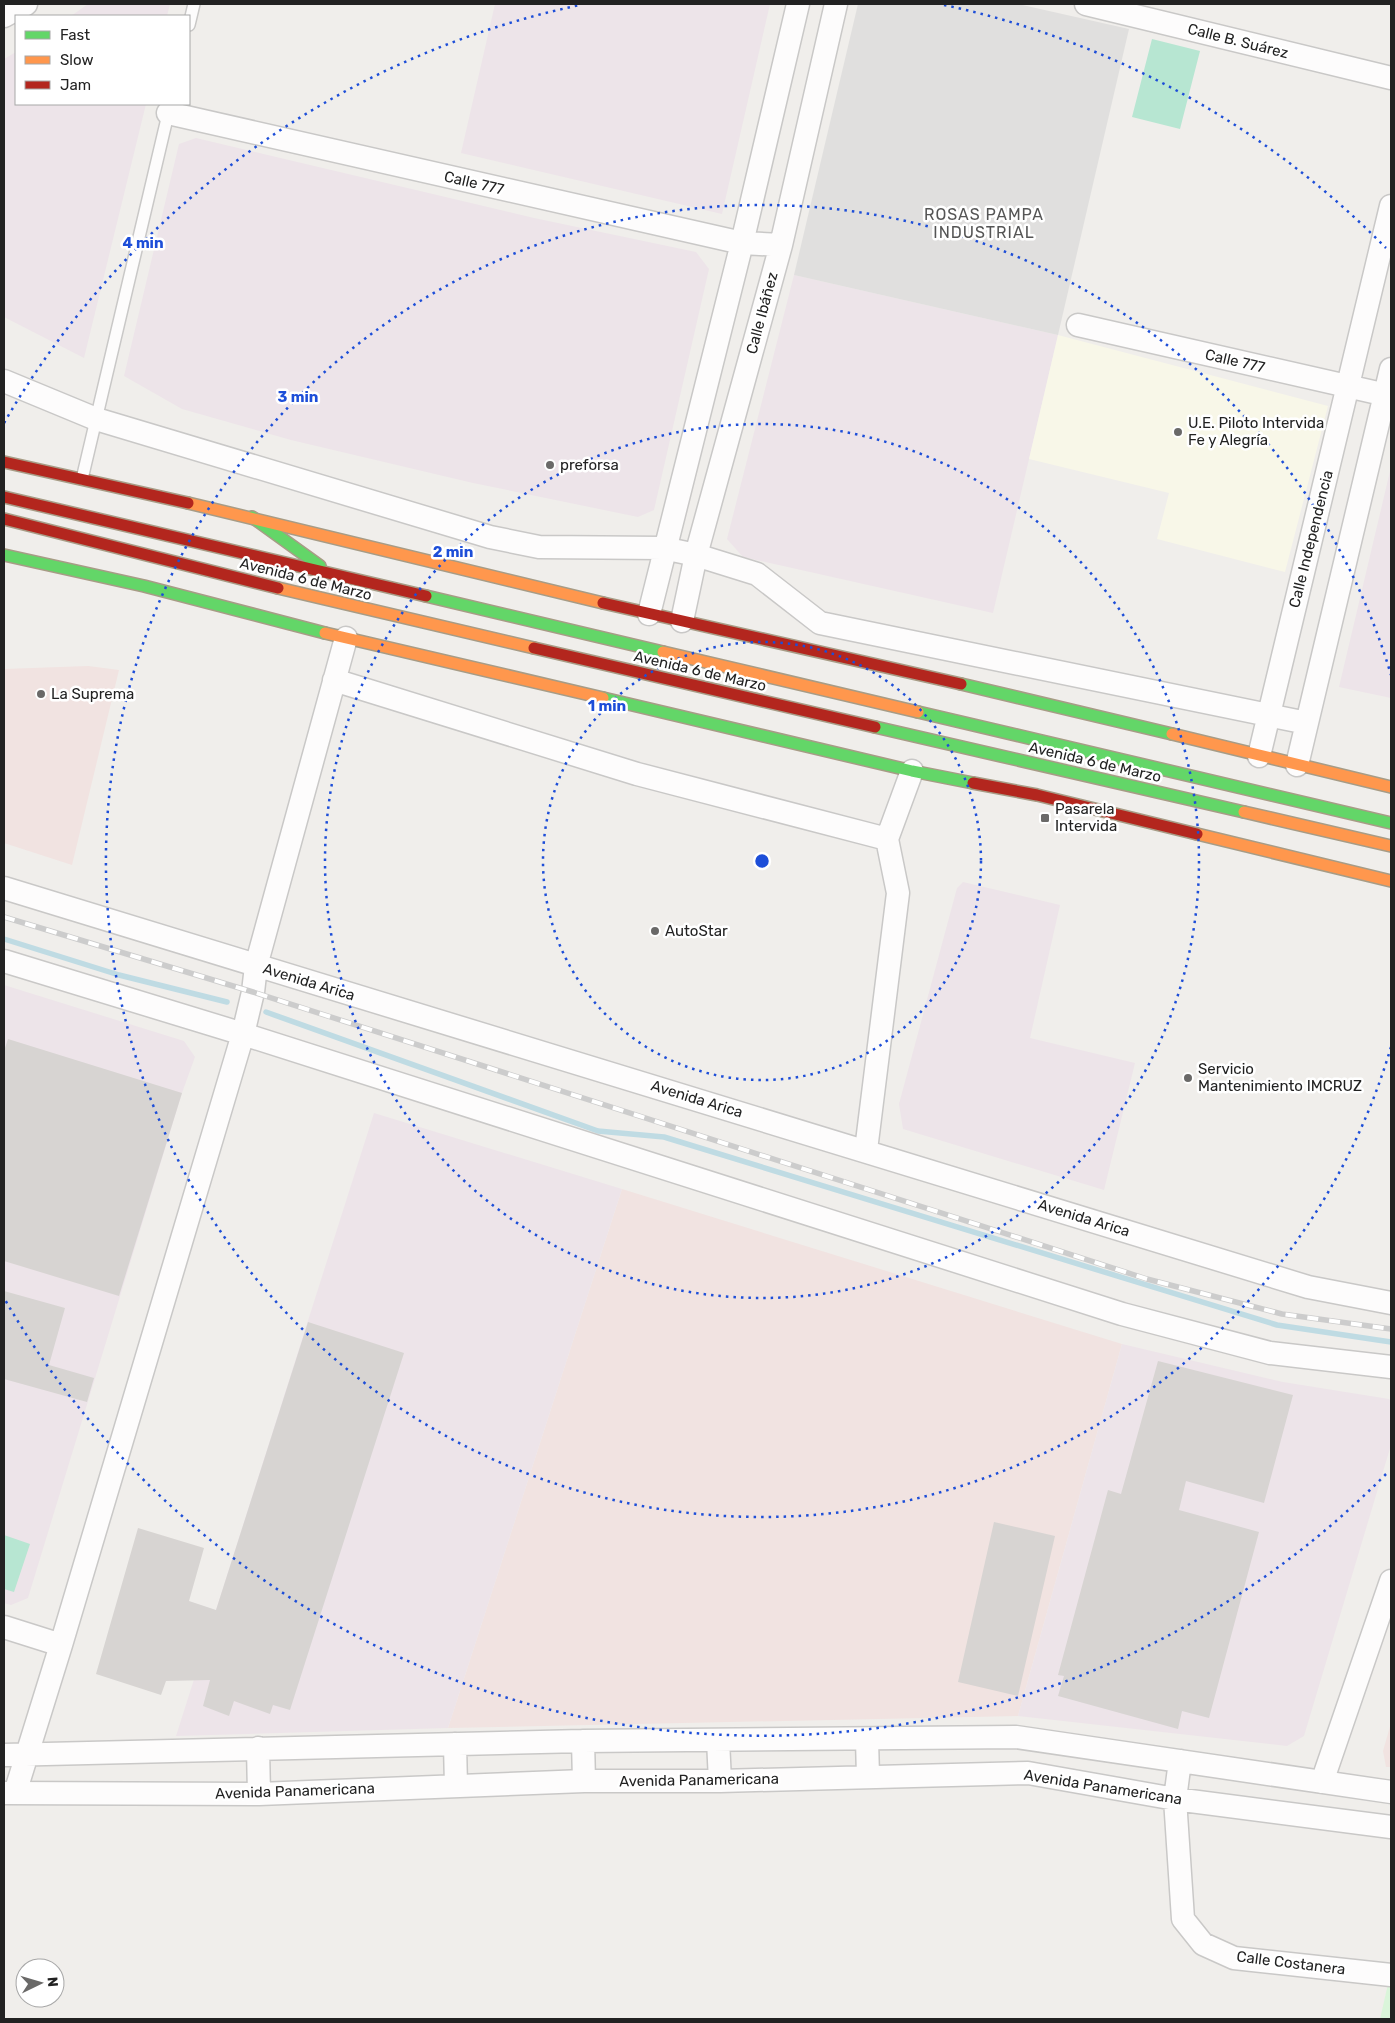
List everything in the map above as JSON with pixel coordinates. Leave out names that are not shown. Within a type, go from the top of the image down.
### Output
[{"type":"main road","points":[[4,462],[252,518],[648,614],[1059,706],[1391,787]]},
{"type":"main road","name":"Avenida 6 de Marzo","points":[[4,497],[1391,823]]},
{"type":"main road","points":[[252,518],[329,573]]},
{"type":"main road","name":"Avenida 6 de Marzo","points":[[4,519],[320,598],[1391,846]]},
{"type":"main road","points":[[4,555],[144,586],[346,638],[912,771],[1037,795],[1391,880]]},
{"type":"street","points":[[4,16],[26,4]]},
{"type":"street","points":[[648,614],[742,244],[798,4]]},
{"type":"street","name":"Calle Ibáñez","points":[[682,621],[696,555],[781,245],[836,4]]},
{"type":"street","name":"Calle B. Suárez","points":[[1086,4],[1136,10],[1391,78]]},
{"type":"street","name":"Calle 777","points":[[169,108],[742,244],[781,245]]},
{"type":"street","name":"Calle Independencia","points":[[1259,756],[1391,206]]},
{"type":"street","name":"Calle 777","points":[[1078,325],[1388,396]]},
{"type":"street","points":[[1297,765],[1388,396],[1391,369]]},
{"type":"street","points":[[4,380],[96,420],[490,537],[539,547],[664,548],[696,555],[758,574],[820,623],[1307,723]]},
{"type":"street","points":[[9,1793],[28,1754],[62,1645],[243,1034],[253,992],[256,966],[346,638]]},
{"type":"street","points":[[334,680],[637,774],[888,839]]},
{"type":"street","points":[[866,1150],[898,893],[888,839],[912,771]]},
{"type":"street","name":"Avenida Arica","points":[[4,888],[866,1150],[1308,1287],[1391,1303]]},
{"type":"street","points":[[4,961],[243,1034],[1122,1314],[1270,1353],[1391,1366]]},
{"type":"street","points":[[1322,1782],[1391,1581]]},
{"type":"street","points":[[4,1627],[62,1645]]},
{"type":"street","points":[[867,1738],[868,1777]]},
{"type":"street","points":[[4,1755],[583,1740],[1016,1738],[1391,1792]]},
{"type":"street","points":[[583,1740],[584,1781]]},
{"type":"street","points":[[718,1740],[720,1781]]},
{"type":"street","points":[[1028,1773],[1029,1740]]},
{"type":"street","points":[[455,1744],[456,1786]]},
{"type":"street","points":[[258,1748],[259,1794]]},
{"type":"street","name":"Calle Costanera","points":[[1180,1761],[1175,1799],[1183,1919],[1203,1944],[1234,1958],[1391,1975]]},
{"type":"street","name":"Avenida Panamericana","points":[[9,1793],[259,1794],[584,1781],[720,1781],[1028,1773],[1175,1799],[1391,1828]]},
{"type":"lane","points":[[190,22],[194,4]]},
{"type":"lane","points":[[82,481],[169,108]]},
{"type":"shaded area","points":[[88,4],[170,4],[167,15],[72,15]]},
{"type":"shaded area","points":[[495,4],[770,4],[722,214],[461,153]]},
{"type":"shaded area","points":[[858,4],[1018,4],[1129,29],[1058,335],[794,275]]},
{"type":"shaded area","points":[[15,53],[15,105],[146,105],[84,358],[4,317],[4,59]]},
{"type":"shaded area","points":[[196,138],[534,218],[696,252],[709,269],[654,510],[638,517],[473,483],[291,440],[182,409],[124,376],[179,144]]},
{"type":"shaded area","points":[[794,275],[1058,335],[993,613],[743,557],[727,539]]},
{"type":"shaded area","name":"U.E. Piloto Intervida Fe y Alegría","points":[[1058,335],[1328,406],[1285,572],[1157,539],[1169,493],[1029,459]]},
{"type":"shaded area","points":[[1391,467],[1391,698],[1339,687]]},
{"type":"shaded area","points":[[88,666],[119,670],[72,865],[4,843],[4,669]]},
{"type":"shaded area","points":[[963,882],[1060,905],[1030,1038],[1135,1063],[1104,1190],[903,1129],[899,1104],[957,888]]},
{"type":"shaded area","points":[[4,985],[184,1041],[195,1057],[182,1093],[28,1598],[11,1605],[4,1603]]},
{"type":"shaded area","points":[[374,1113],[622,1189],[448,1728],[176,1736]]},
{"type":"shaded area","points":[[622,1189],[1122,1344],[1018,1716],[448,1728]]},
{"type":"shaded area","points":[[1122,1344],[1283,1382],[1389,1399],[1391,1401],[1391,1445],[1304,1736],[1287,1746],[1018,1716]]},
{"type":"shaded area","points":[[1391,1723],[1391,1767],[1386,1767],[1383,1751]]},
{"type":"green space","points":[[1152,39],[1200,51],[1180,129],[1132,117]]},
{"type":"green space","points":[[4,1535],[30,1544],[14,1592],[4,1589]]},
{"type":"green space","points":[[1388,1984],[1391,1985],[1391,2019],[1380,2019]]},
{"type":"building","points":[[8,1039],[182,1093],[119,1296],[4,1261],[4,1051]]},
{"type":"building","points":[[4,1291],[65,1308],[49,1365],[94,1378],[87,1402],[4,1379]]},
{"type":"building","points":[[308,1322],[404,1353],[290,1710],[273,1705],[270,1714],[234,1701],[229,1716],[203,1706],[210,1680],[166,1681],[161,1695],[96,1674],[138,1528],[204,1548],[189,1601],[216,1610]]},
{"type":"building","points":[[1158,1361],[1293,1395],[1264,1503],[1186,1481],[1179,1510],[1259,1532],[1209,1718],[1182,1711],[1178,1729],[1058,1696],[1064,1676],[1058,1675],[1108,1490],[1121,1494]]},
{"type":"building","points":[[994,1522],[1055,1536],[1018,1696],[958,1682]]},
{"type":"waterway","points":[[4,939],[119,975],[227,1002]]},
{"type":"waterway","points":[[266,1012],[598,1131],[664,1137],[1277,1325],[1391,1342]]},
{"type":"railway","points":[[4,917],[253,992],[1147,1279],[1282,1314],[1391,1329]]},
{"type":"traffic: fast","points":[[252,517],[320,566]]},
{"type":"traffic: fast","points":[[4,555],[144,586],[325,633]]},
{"type":"traffic: fast","points":[[426,596],[663,652]]},
{"type":"traffic: fast","points":[[961,684],[1172,734]]},
{"type":"traffic: fast","points":[[603,698],[912,771],[973,783]]},
{"type":"traffic: fast","points":[[918,712],[1391,823]]},
{"type":"traffic: fast","points":[[875,727],[1244,812]]},
{"type":"traffic: slow","points":[[188,503],[603,603]]},
{"type":"traffic: slow","points":[[278,588],[534,648]]},
{"type":"traffic: slow","points":[[325,633],[603,698]]},
{"type":"traffic: slow","points":[[663,652],[918,712]]},
{"type":"traffic: slow","points":[[1172,734],[1391,787]]},
{"type":"traffic: slow","points":[[1244,812],[1391,846]]},
{"type":"traffic: slow","points":[[1197,834],[1391,881]]},
{"type":"traffic: jam","points":[[4,462],[188,503]]},
{"type":"traffic: jam","points":[[4,497],[426,596]]},
{"type":"traffic: jam","points":[[4,519],[278,588]]},
{"type":"traffic: jam","points":[[603,603],[961,684]]},
{"type":"traffic: jam","points":[[534,648],[875,727]]},
{"type":"traffic: jam","points":[[973,783],[1037,795],[1197,834]]},
{"type":"place","name":"U.E. Piloto Intervida Fe y Alegría","points":[[1178,432]]},
{"type":"place","name":"preforsa","points":[[550,465]]},
{"type":"place","name":"La Suprema","points":[[41,694]]},
{"type":"place","name":"Pasarela Intervida","points":[[1045,818]]},
{"type":"place","name":"AutoStar","points":[[655,931]]},
{"type":"place","name":"Servicio Mantenimiento IMCRUZ","points":[[1188,1078]]},
{"type":"district","name":"ROSAS PAMPA INDUSTRIAL","points":[[984,223]]}]
